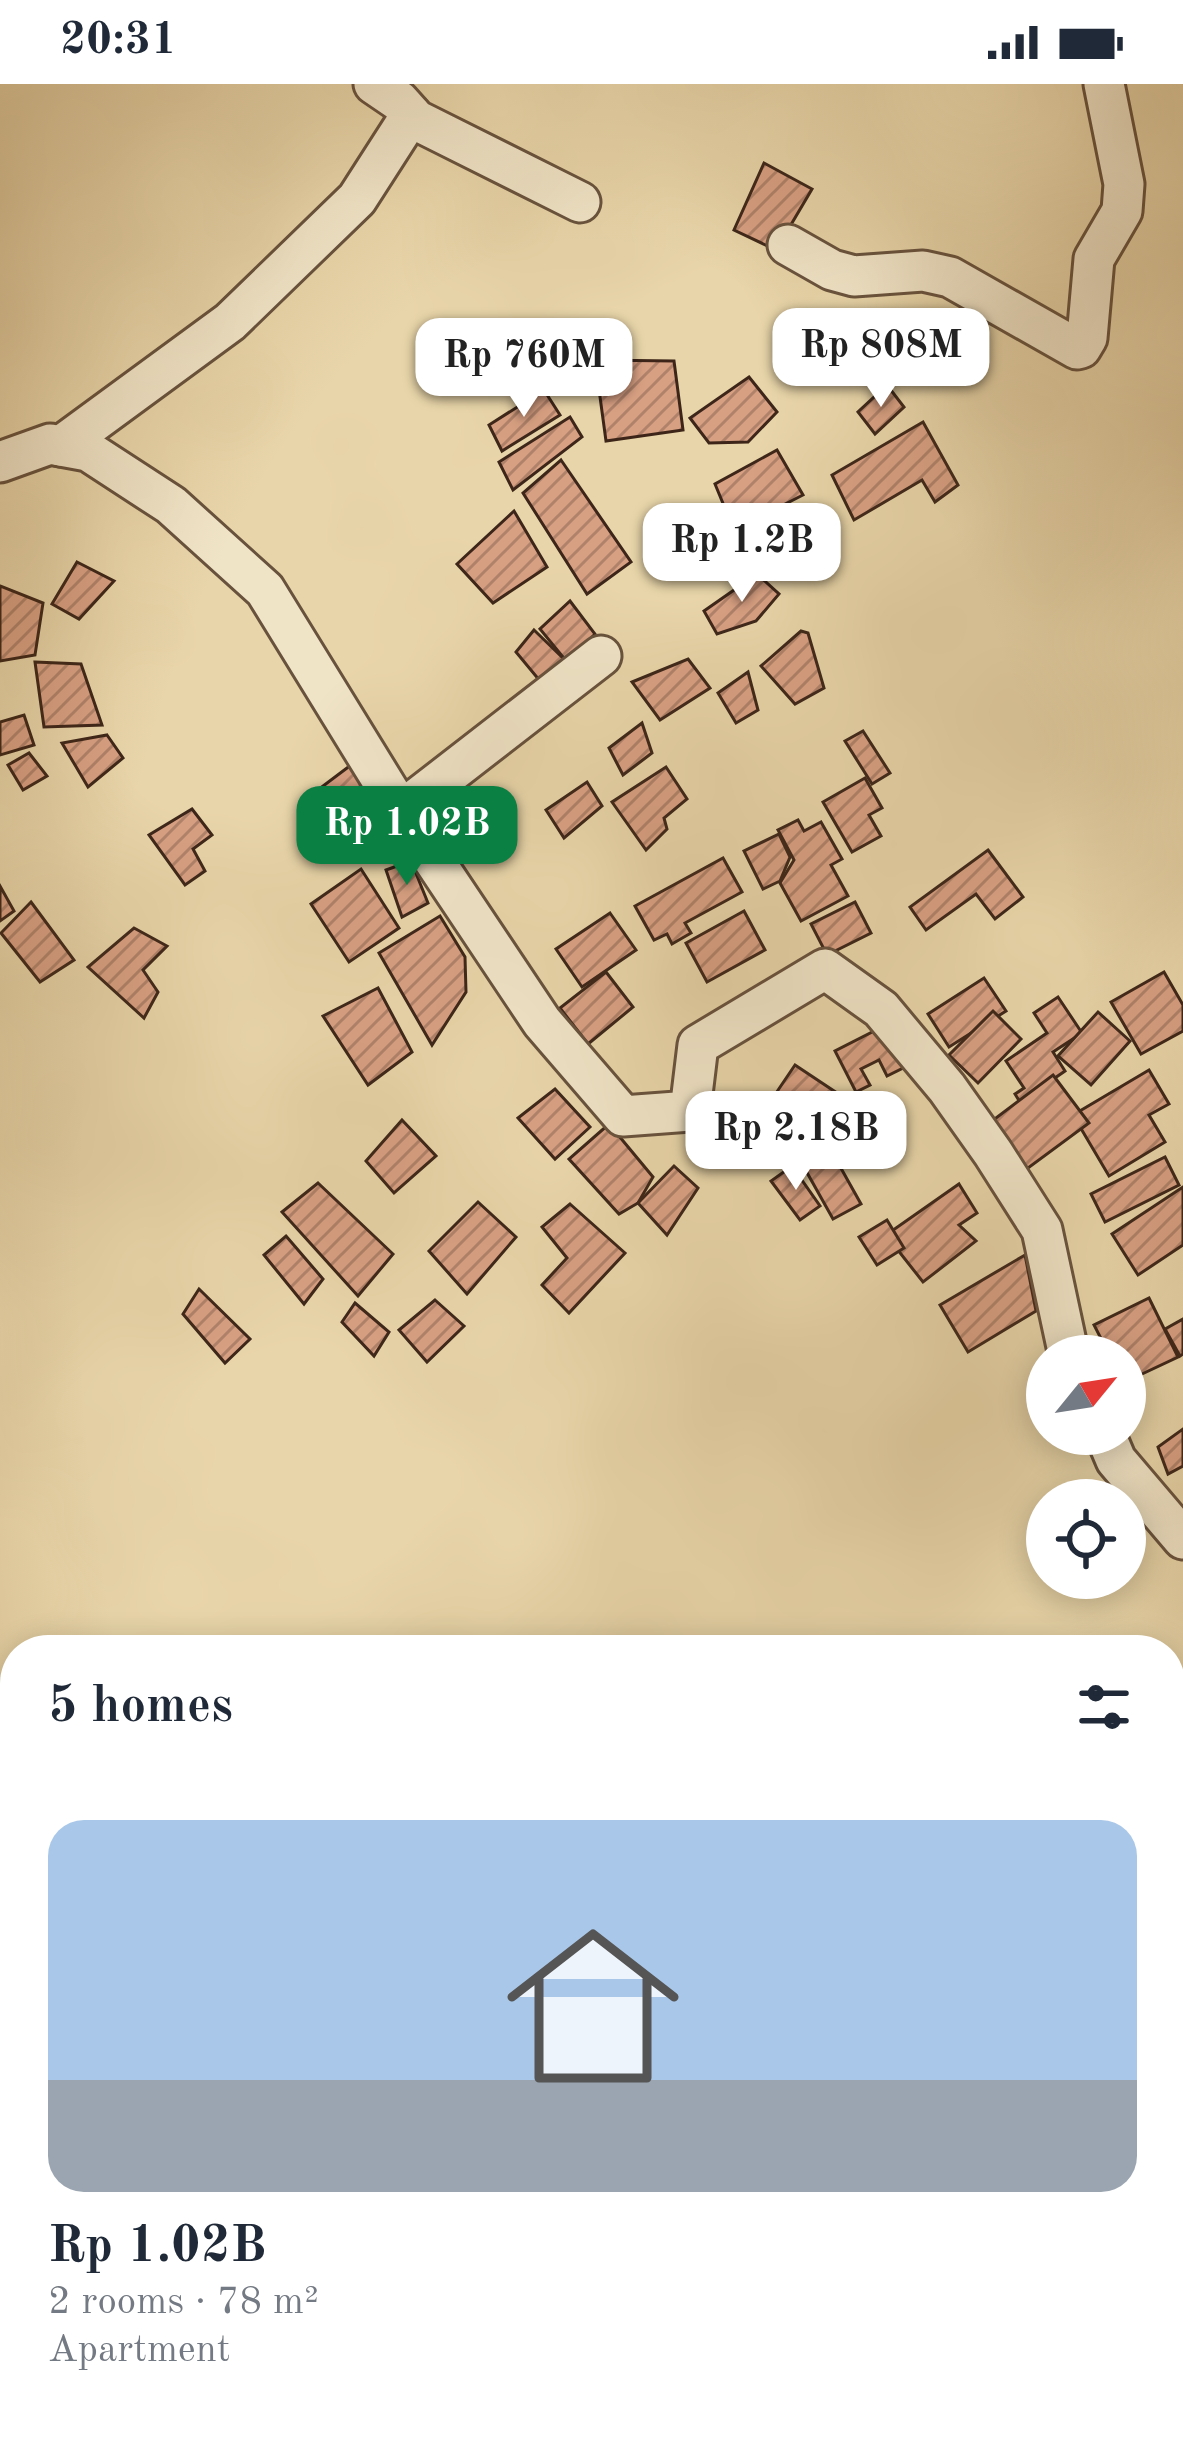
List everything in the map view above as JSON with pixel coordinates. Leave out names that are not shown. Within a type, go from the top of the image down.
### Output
[{"type":"street","points":[[374,84],[416,120],[580,202]]},
{"type":"street","points":[[788,245],[832,270],[854,276],[922,271],[950,277],[1081,348],[1087,338],[1094,260],[1122,211],[1124,184],[1104,84]]},
{"type":"street","points":[[61,446],[230,322],[357,199],[411,115]]},
{"type":"street","points":[[0,462],[50,444],[88,451],[171,505],[265,590],[401,811],[542,1022],[623,1116],[690,1111],[698,1045],[825,969],[880,1010],[947,1088],[1042,1230],[1064,1335]]},
{"type":"street","points":[[401,811],[601,656]]},
{"type":"street","points":[[1114,1455],[1183,1539]]},
{"type":"building","points":[[764,163],[812,189],[776,250],[734,230]]},
{"type":"building","points":[[595,360],[674,361],[683,430],[606,441]]},
{"type":"building","points":[[749,377],[777,412],[748,442],[709,443],[690,418]]},
{"type":"building","points":[[887,385],[904,407],[875,434],[858,412]]},
{"type":"building","points":[[544,390],[560,415],[502,451],[489,425]]},
{"type":"building","points":[[570,417],[582,437],[513,490],[499,462]]},
{"type":"building","points":[[923,422],[958,485],[935,502],[922,480],[854,520],[832,475]]},
{"type":"building","points":[[777,450],[803,495],[734,530],[715,484]]},
{"type":"building","points":[[561,460],[631,562],[587,594],[523,493]]},
{"type":"building","points":[[514,511],[547,567],[493,603],[457,564]]},
{"type":"building","points":[[77,562],[114,581],[79,619],[52,604]]},
{"type":"building","points":[[757,574],[779,594],[756,621],[717,634],[704,611]]},
{"type":"building","points":[[0,586],[43,603],[35,655],[0,661]]},
{"type":"building","points":[[570,601],[595,634],[567,662],[540,629]]},
{"type":"building","points":[[534,630],[567,662],[540,681],[516,652]]},
{"type":"building","points":[[801,631],[808,633],[824,688],[795,704],[761,666]]},
{"type":"building","points":[[688,659],[710,688],[660,720],[632,682]]},
{"type":"building","points":[[35,662],[81,664],[102,725],[44,727]]},
{"type":"building","points":[[748,672],[758,710],[736,723],[718,693]]},
{"type":"building","points":[[24,715],[34,745],[0,755],[0,722]]},
{"type":"building","points":[[642,723],[652,753],[623,775],[609,748]]},
{"type":"building","points":[[863,731],[890,773],[872,784],[845,741]]},
{"type":"building","points":[[107,735],[123,758],[88,787],[62,743]]},
{"type":"building","points":[[29,753],[47,776],[23,790],[8,765]]},
{"type":"building","points":[[351,765],[374,801],[340,827],[315,792]]},
{"type":"building","points":[[666,767],[687,799],[664,818],[667,829],[646,850],[612,802]]},
{"type":"building","points":[[865,778],[882,808],[869,815],[881,836],[852,852],[823,802]]},
{"type":"building","points":[[587,782],[602,806],[564,838],[546,810]]},
{"type":"building","points":[[374,801],[388,818],[356,843],[344,824]]},
{"type":"building","points":[[192,809],[212,835],[193,849],[205,871],[185,885],[149,835]]},
{"type":"building","points":[[798,820],[804,831],[821,822],[842,859],[831,865],[848,896],[801,921],[780,883],[794,860],[778,830]]},
{"type":"building","points":[[779,834],[790,857],[780,881],[763,889],[744,851]]},
{"type":"building","points":[[988,850],[1023,897],[995,919],[976,894],[926,930],[910,907]]},
{"type":"building","points":[[723,858],[742,892],[685,923],[691,933],[672,944],[667,934],[654,940],[635,906]]},
{"type":"building","points":[[411,861],[428,903],[402,917],[386,870]]},
{"type":"building","points":[[361,869],[399,928],[349,962],[311,904]]},
{"type":"building","points":[[0,886],[14,911],[0,921]]},
{"type":"building","points":[[31,902],[74,960],[40,982],[1,933]]},
{"type":"building","points":[[855,902],[871,933],[827,955],[811,924]]},
{"type":"building","points":[[744,911],[765,950],[707,982],[686,943]]},
{"type":"building","points":[[610,913],[636,950],[582,987],[556,949]]},
{"type":"building","points":[[440,916],[465,957],[466,992],[432,1045],[379,953]]},
{"type":"building","points":[[134,928],[167,946],[143,970],[158,992],[144,1018],[88,967]]},
{"type":"building","points":[[606,972],[633,1007],[588,1044],[560,1008]]},
{"type":"building","points":[[1164,972],[1183,1005],[1183,1031],[1141,1054],[1111,1002]]},
{"type":"building","points":[[984,978],[1006,1011],[949,1047],[928,1014]]},
{"type":"building","points":[[378,988],[412,1052],[368,1085],[323,1016]]},
{"type":"building","points":[[1058,997],[1082,1033],[1053,1052],[1065,1071],[1020,1102],[1015,1094],[1024,1088],[1006,1061],[1047,1033],[1034,1013]]},
{"type":"building","points":[[993,1011],[1021,1039],[978,1083],[949,1055]]},
{"type":"building","points":[[1098,1012],[1130,1041],[1091,1085],[1058,1056]]},
{"type":"building","points":[[884,1026],[905,1067],[887,1076],[879,1060],[861,1069],[870,1085],[856,1092],[835,1051]]},
{"type":"building","points":[[795,1065],[840,1095],[815,1132],[770,1102]]},
{"type":"building","points":[[1149,1070],[1169,1104],[1149,1115],[1165,1142],[1109,1176],[1073,1115]]},
{"type":"building","points":[[1053,1075],[1089,1123],[1024,1171],[988,1124]]},
{"type":"building","points":[[555,1089],[590,1127],[555,1159],[518,1118]]},
{"type":"building","points":[[402,1120],[436,1156],[394,1193],[366,1161]]},
{"type":"building","points":[[609,1124],[653,1177],[638,1203],[619,1214],[569,1159]]},
{"type":"building","points":[[833,1154],[861,1204],[833,1219],[805,1169]]},
{"type":"building","points":[[1165,1157],[1179,1185],[1105,1222],[1091,1194]]},
{"type":"building","points":[[674,1166],[698,1188],[667,1235],[638,1203]]},
{"type":"building","points":[[792,1166],[820,1206],[800,1220],[771,1181]]},
{"type":"building","points":[[318,1183],[393,1254],[358,1296],[282,1212]]},
{"type":"building","points":[[959,1184],[977,1213],[959,1225],[976,1241],[923,1282],[886,1235]]},
{"type":"building","points":[[1183,1187],[1183,1245],[1138,1275],[1112,1234]]},
{"type":"building","points":[[478,1202],[516,1237],[467,1294],[429,1251]]},
{"type":"building","points":[[570,1204],[625,1253],[569,1313],[542,1285],[567,1258],[542,1227]]},
{"type":"building","points":[[887,1220],[904,1248],[877,1265],[859,1237]]},
{"type":"building","points":[[286,1236],[323,1279],[304,1304],[264,1255]]},
{"type":"building","points":[[1025,1255],[1036,1311],[968,1352],[940,1305]]},
{"type":"building","points":[[199,1289],[250,1339],[225,1363],[183,1314]]},
{"type":"building","points":[[1149,1298],[1178,1357],[1146,1372],[1146,1335],[1099,1335],[1094,1325]]},
{"type":"building","points":[[435,1300],[464,1326],[427,1362],[399,1330]]},
{"type":"building","points":[[355,1303],[389,1332],[374,1356],[342,1322]]},
{"type":"building","points":[[1183,1319],[1183,1354],[1180,1356],[1165,1329]]},
{"type":"building","points":[[1183,1429],[1183,1466],[1168,1474],[1158,1447]]}]
